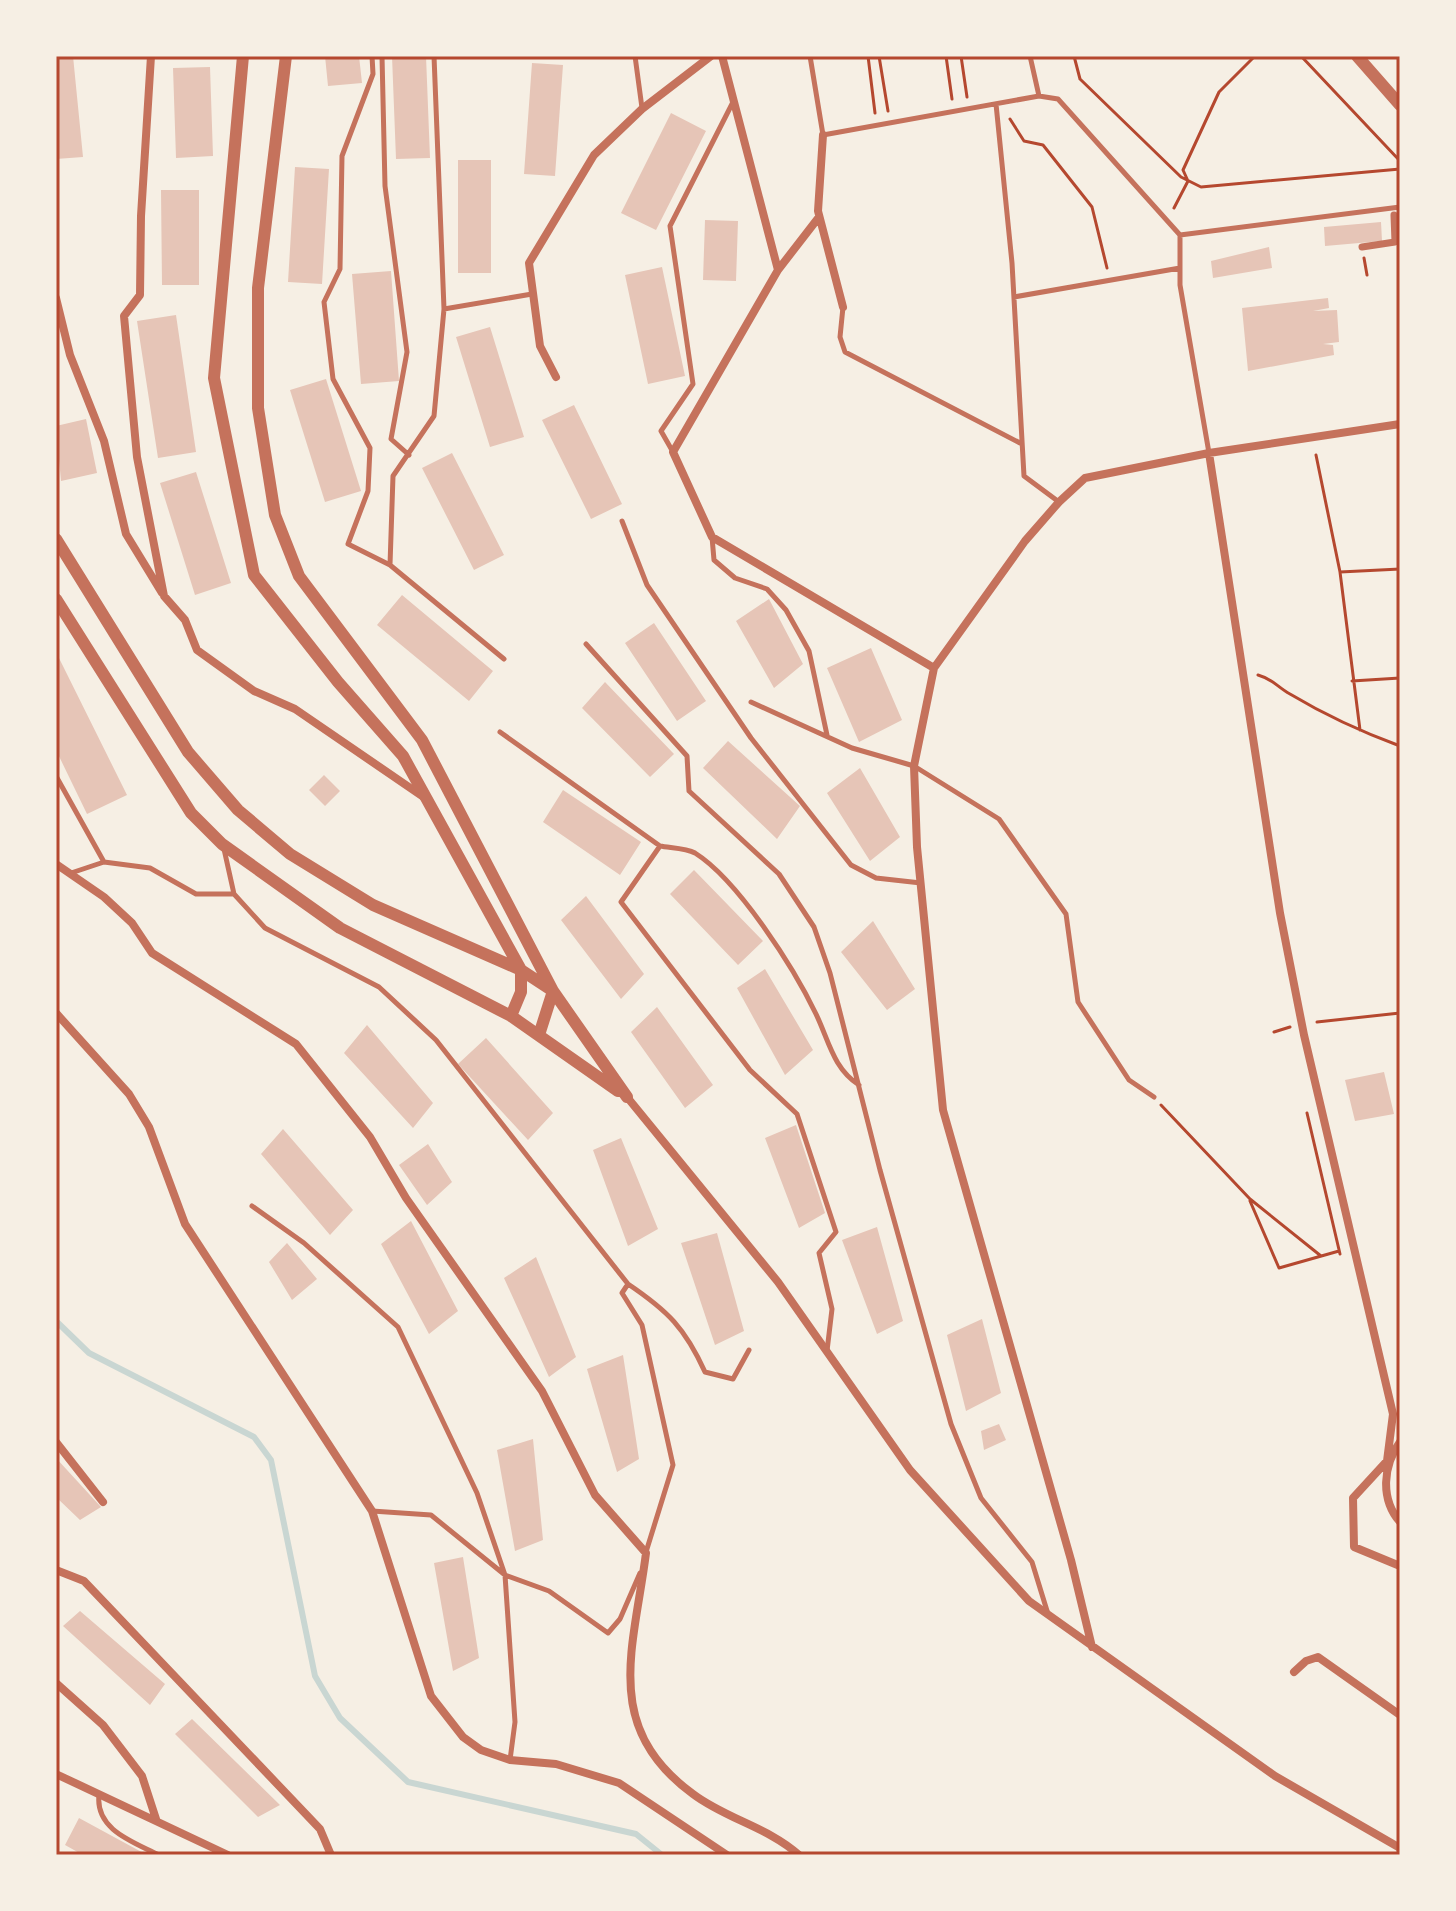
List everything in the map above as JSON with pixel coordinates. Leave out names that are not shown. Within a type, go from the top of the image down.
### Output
[{"type":"street","points":[[151,56],[141,216],[140,295],[124,316],[137,457],[164,596]]},
{"type":"street","points":[[243,56],[214,378],[254,575],[338,682],[403,756],[521,970],[521,992],[511,1016]]},
{"type":"street","points":[[286,56],[258,288],[258,408],[275,515],[299,576],[422,740],[553,991],[627,1097],[778,1282],[910,1470],[1029,1601],[1275,1776],[1400,1848]]},
{"type":"street","points":[[556,377],[540,346],[529,263],[594,155],[642,109],[711,56]]},
{"type":"street","points":[[722,56],[778,270]]},
{"type":"street","points":[[1357,56],[1400,105]]},
{"type":"street","points":[[823,135],[819,217],[843,307]]},
{"type":"street","points":[[1362,247],[1395,242],[1394,215]]},
{"type":"street","points":[[819,217],[778,270],[673,452],[712,537],[934,668]]},
{"type":"street","points":[[56,298],[70,355],[104,441],[126,534],[164,596],[185,620],[197,650],[254,691],[295,709],[424,798]]},
{"type":"street","points":[[1092,1647],[1071,1560],[943,1110],[921,883],[914,766],[934,668],[1025,541],[1085,478],[1209,453],[1400,424]]},
{"type":"street","points":[[1209,453],[1280,913],[1304,1035],[1393,1414],[1387,1461],[1389,1509],[1400,1522]]},
{"type":"street","points":[[56,539],[188,752],[238,810],[290,854],[373,905],[521,970],[553,991]]},
{"type":"street","points":[[56,599],[191,813],[222,844],[340,928],[511,1016],[627,1097]]},
{"type":"street","points":[[56,864],[132,923],[152,953],[296,1044],[370,1137],[406,1198],[542,1391],[595,1495],[646,1553],[630,1674],[631,1710],[640,1738],[693,1795],[782,1840],[799,1855]]},
{"type":"street","points":[[539,1035],[553,991]]},
{"type":"street","points":[[56,1013],[129,1094],[149,1127],[185,1224],[372,1511],[431,1696],[463,1737],[481,1750],[510,1760],[556,1764],[619,1783],[727,1855]]},
{"type":"street","points":[[56,1442],[103,1502]]},
{"type":"street","points":[[1400,1442],[1353,1498],[1354,1547],[1400,1566]]},
{"type":"street","points":[[56,1570],[84,1581],[320,1829],[331,1855]]},
{"type":"street","points":[[1294,1672],[1306,1661],[1318,1657],[1400,1715]]},
{"type":"street","points":[[56,1683],[103,1725],[142,1776],[156,1819]]},
{"type":"street","points":[[56,1774],[228,1855]]},
{"type":"lane","points":[[372,56],[373,74],[342,156],[340,269],[324,302],[333,379],[370,448],[368,491],[348,544],[390,565],[504,659]]},
{"type":"lane","points":[[382,56],[385,186],[407,352],[391,439],[409,455]]},
{"type":"lane","points":[[390,565],[393,476],[434,416],[444,309],[434,56]]},
{"type":"lane","points":[[635,56],[642,109]]},
{"type":"lane","points":[[810,56],[823,135],[1039,96],[1058,99],[1180,235],[1180,268],[1209,453]]},
{"type":"lane","points":[[1030,56],[1039,96]]},
{"type":"lane","points":[[673,452],[661,431],[693,384],[670,226],[733,101]]},
{"type":"lane","points":[[996,104],[1014,297],[1024,476],[1059,502]]},
{"type":"lane","points":[[1180,235],[1400,207]]},
{"type":"lane","points":[[1014,297],[1180,268]]},
{"type":"lane","points":[[444,309],[533,294]]},
{"type":"lane","points":[[843,307],[840,337],[845,352],[1021,444]]},
{"type":"lane","points":[[622,521],[647,585],[751,738],[851,865],[876,878],[921,883]]},
{"type":"lane","points":[[712,537],[714,560],[735,578],[767,589],[786,610],[809,651],[827,736]]},
{"type":"lane","points":[[586,644],[687,756],[689,791],[779,874],[814,927],[830,973],[951,1424],[981,1498],[1032,1562],[1048,1614]]},
{"type":"lane","points":[[751,702],[827,736],[914,766],[999,819],[1066,914],[1078,1002],[1129,1080],[1154,1097]]},
{"type":"lane","points":[[500,732],[660,846],[692,851],[721,873],[779,951],[816,1012],[843,1075],[859,1085]]},
{"type":"lane","points":[[56,776],[104,862]]},
{"type":"lane","points":[[222,844],[234,894],[265,928],[379,987],[436,1040],[628,1284],[663,1308],[689,1336],[705,1372],[733,1379],[749,1350]]},
{"type":"lane","points":[[660,846],[621,902],[750,1070],[797,1114],[836,1232],[819,1253],[832,1309],[827,1352]]},
{"type":"lane","points":[[71,873],[104,862],[150,868],[196,894],[234,894]]},
{"type":"lane","points":[[252,1206],[304,1243],[398,1327],[477,1493],[505,1575],[515,1722],[510,1760]]},
{"type":"lane","points":[[372,1511],[431,1515],[505,1575],[549,1591],[608,1633],[620,1619],[635,1589],[673,1465],[642,1325],[622,1293],[628,1284]]},
{"type":"lane","points":[[99,1794],[98,1804],[112,1829],[159,1855]]},
{"type":"path","points":[[868,56],[877,125]]},
{"type":"path","points":[[879,56],[890,123]]},
{"type":"path","points":[[946,56],[954,110]]},
{"type":"path","points":[[961,56],[969,109]]},
{"type":"path","points":[[1074,56],[1080,79],[1188,181],[1201,187],[1400,169]]},
{"type":"path","points":[[1188,181],[1183,170],[1219,92],[1255,56]]},
{"type":"path","points":[[1301,56],[1400,161]]},
{"type":"path","points":[[1010,119],[1024,141],[1043,145],[1092,207],[1108,272]]},
{"type":"path","points":[[1174,208],[1188,181]]},
{"type":"path","points":[[1316,455],[1340,572],[1360,730]]},
{"type":"path","points":[[1340,572],[1400,569]]},
{"type":"path","points":[[1243,673],[1273,679],[1289,694],[1360,730],[1400,746]]},
{"type":"path","points":[[1352,681],[1400,678]]},
{"type":"path","points":[[1313,1022],[1400,1013]]},
{"type":"path","points":[[1274,1032],[1292,1026]]},
{"type":"path","points":[[1154,1097],[1250,1199],[1321,1256]]},
{"type":"path","points":[[1250,1199],[1279,1268],[1339,1251]]},
{"type":"building","points":[[73,56],[83,157],[56,159],[56,58]]},
{"type":"building","points":[[325,56],[359,56],[362,83],[328,86]]},
{"type":"building","points":[[392,56],[426,56],[430,158],[396,159]]},
{"type":"building","points":[[532,63],[563,65],[555,176],[524,174]]},
{"type":"building","points":[[210,67],[213,156],[176,158],[173,68]]},
{"type":"building","points":[[671,113],[706,131],[656,230],[621,213]]},
{"type":"building","points":[[458,160],[491,160],[491,273],[458,273]]},
{"type":"building","points":[[295,167],[329,169],[322,284],[288,282]]},
{"type":"building","points":[[161,190],[199,190],[199,285],[162,285]]},
{"type":"building","points":[[705,220],[738,221],[736,281],[703,280]]},
{"type":"building","points":[[1381,222],[1382,241],[1325,246],[1324,227]]},
{"type":"building","points":[[1269,247],[1272,268],[1213,278],[1211,261]]},
{"type":"building","points":[[662,267],[685,376],[648,384],[625,275]]},
{"type":"building","points":[[391,271],[399,381],[361,384],[352,274]]},
{"type":"building","points":[[1328,298],[1329,308],[1313,311],[1337,310],[1339,342],[1323,344],[1333,345],[1334,355],[1248,371],[1242,308]]},
{"type":"building","points":[[176,315],[196,452],[158,458],[137,321]]},
{"type":"building","points":[[490,327],[524,437],[490,447],[456,337]]},
{"type":"building","points":[[326,379],[361,491],[325,502],[290,390]]},
{"type":"building","points":[[574,405],[622,504],[591,519],[542,420]]},
{"type":"building","points":[[86,419],[97,473],[61,481],[56,426]]},
{"type":"building","points":[[452,453],[504,555],[474,570],[422,468]]},
{"type":"building","points":[[196,472],[231,583],[195,595],[160,483]]},
{"type":"building","points":[[402,595],[493,671],[469,701],[377,625]]},
{"type":"building","points":[[769,599],[803,664],[774,688],[736,621]]},
{"type":"building","points":[[654,623],[706,701],[677,721],[625,643]]},
{"type":"building","points":[[871,648],[902,720],[859,742],[827,668]]},
{"type":"building","points":[[56,652],[127,795],[87,814],[56,750]]},
{"type":"building","points":[[605,682],[674,754],[650,777],[582,708]]},
{"type":"building","points":[[728,741],[800,806],[777,839],[703,768]]},
{"type":"building","points":[[860,768],[900,837],[870,861],[827,793]]},
{"type":"building","points":[[324,775],[340,791],[325,806],[309,790]]},
{"type":"building","points":[[563,790],[641,842],[620,875],[543,822]]},
{"type":"building","points":[[694,870],[763,941],[738,965],[670,894]]},
{"type":"building","points":[[586,896],[644,974],[621,999],[561,920]]},
{"type":"building","points":[[873,921],[915,989],[887,1010],[841,952]]},
{"type":"building","points":[[765,969],[813,1050],[785,1075],[737,988]]},
{"type":"building","points":[[657,1007],[713,1085],[685,1108],[631,1032]]},
{"type":"building","points":[[367,1025],[433,1103],[413,1128],[344,1053]]},
{"type":"building","points":[[486,1038],[553,1113],[528,1140],[458,1064]]},
{"type":"building","points":[[1384,1072],[1394,1114],[1355,1121],[1345,1080]]},
{"type":"building","points":[[796,1125],[825,1213],[799,1228],[765,1138]]},
{"type":"building","points":[[283,1129],[353,1210],[330,1235],[261,1154]]},
{"type":"building","points":[[621,1138],[658,1229],[628,1246],[593,1150]]},
{"type":"building","points":[[428,1144],[452,1182],[427,1205],[399,1165]]},
{"type":"building","points":[[411,1221],[458,1311],[429,1334],[381,1244]]},
{"type":"building","points":[[877,1227],[903,1321],[877,1334],[842,1240]]},
{"type":"building","points":[[717,1233],[744,1331],[715,1345],[681,1243]]},
{"type":"building","points":[[287,1243],[317,1279],[292,1300],[269,1262]]},
{"type":"building","points":[[536,1257],[576,1357],[549,1377],[504,1278]]},
{"type":"building","points":[[982,1319],[1001,1393],[966,1411],[947,1335]]},
{"type":"building","points":[[623,1355],[639,1459],[617,1472],[587,1369]]},
{"type":"building","points":[[999,1424],[1006,1440],[984,1450],[981,1431]]},
{"type":"building","points":[[533,1439],[543,1540],[515,1551],[497,1450]]},
{"type":"building","points":[[56,1458],[101,1507],[80,1520],[56,1497]]},
{"type":"building","points":[[463,1557],[479,1658],[453,1671],[434,1563]]},
{"type":"building","points":[[80,1611],[165,1684],[150,1705],[63,1626]]},
{"type":"building","points":[[192,1719],[280,1805],[258,1817],[175,1734]]},
{"type":"building","points":[[79,1818],[147,1855],[83,1855],[65,1845]]},
{"type":"waterway","points":[[56,1321],[89,1353],[254,1437],[271,1460],[315,1676],[340,1718],[408,1782],[636,1834],[662,1855]]}]
